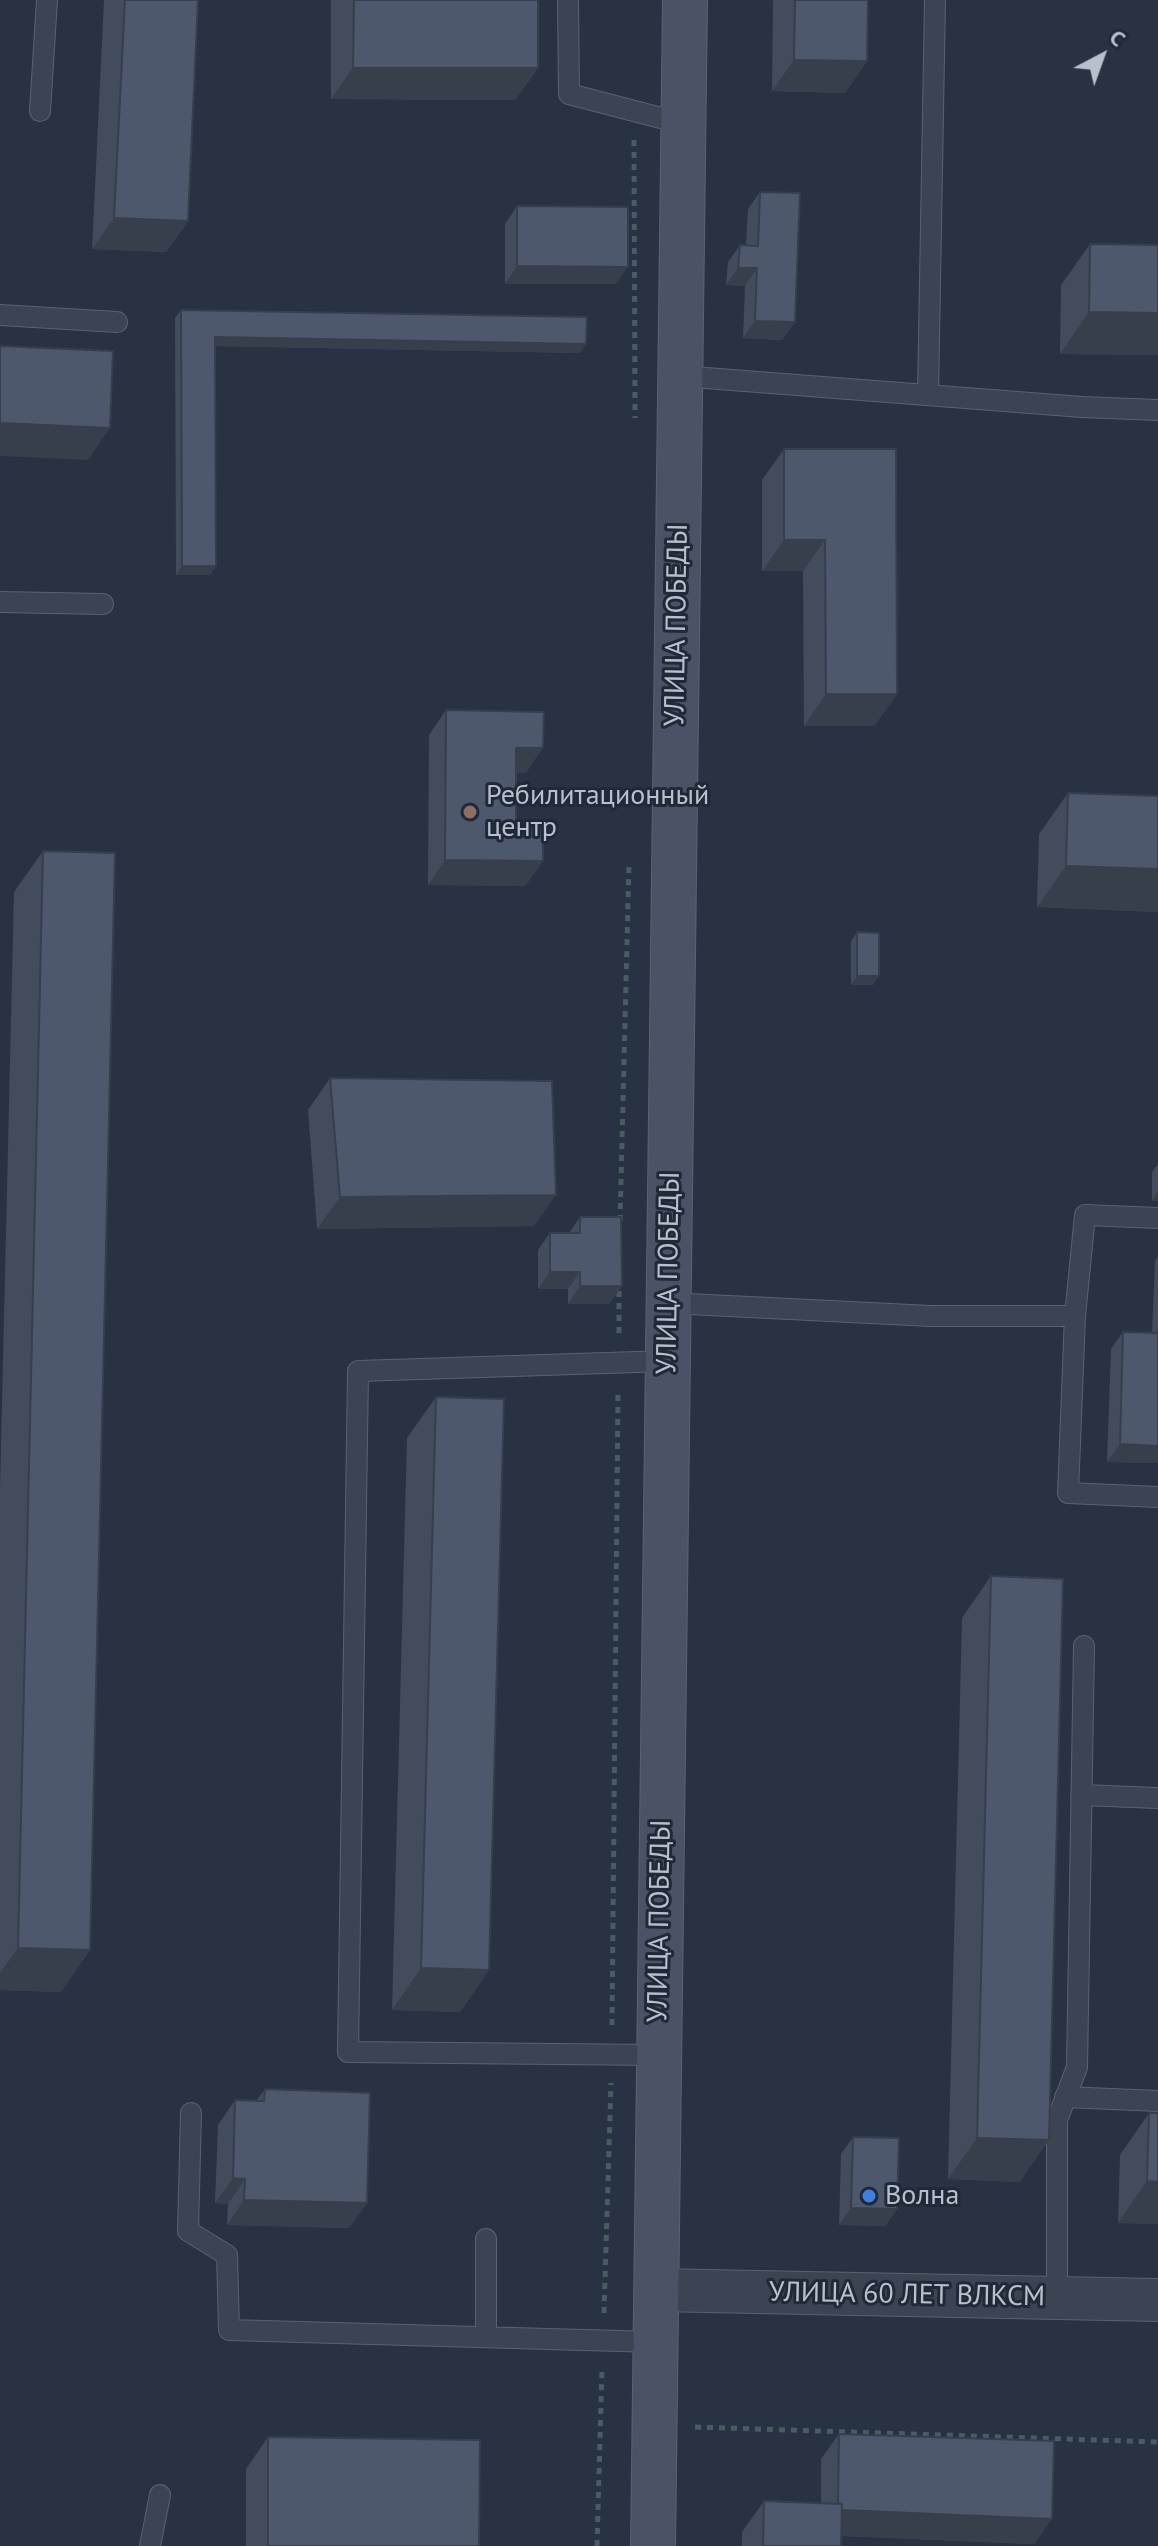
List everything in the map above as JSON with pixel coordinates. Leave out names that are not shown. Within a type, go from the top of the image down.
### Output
[{"type":"street","name":"УЛИЦА ПОБЕДЫ","points":[[653,2546],[685,0]]},
{"type":"street","name":"УЛИЦА 60 ЛЕТ ВЛКСМ","points":[[656,2290],[1158,2300]]},
{"type":"lane","points":[[40,111],[47,0]]},
{"type":"lane","points":[[568,0],[569,94],[684,124]]},
{"type":"lane","points":[[928,395],[935,0]]},
{"type":"lane","points":[[0,315],[117,322]]},
{"type":"lane","points":[[680,376],[1158,410]]},
{"type":"lane","points":[[0,602],[103,604]]},
{"type":"lane","points":[[1158,1218],[1085,1215],[1075,1316],[1068,1493],[1158,1497]]},
{"type":"lane","points":[[668,1303],[931,1316],[1075,1316]]},
{"type":"lane","points":[[659,2055],[348,2052],[358,1371],[668,1361]]},
{"type":"lane","points":[[1057,2298],[1057,2120],[1077,2067],[1084,1646]]},
{"type":"lane","points":[[1081,1795],[1158,1798]]},
{"type":"lane","points":[[1065,2097],[1158,2101]]},
{"type":"lane","points":[[191,2113],[188,2231],[227,2255],[229,2330],[655,2342]]},
{"type":"lane","points":[[486,2239],[486,2337]]},
{"type":"lane","points":[[150,2546],[160,2495]]},
{"type":"path","points":[[635,421],[632,166],[637,113]]},
{"type":"path","points":[[620,1236],[629,860]]},
{"type":"path","points":[[597,2546],[612,2054],[619,1268]]},
{"type":"path","points":[[654,2425],[1158,2442]]},
{"type":"building","points":[[125,0],[198,0],[188,221],[114,218]]},
{"type":"building","points":[[354,0],[538,0],[538,68],[353,68]]},
{"type":"building","points":[[795,0],[868,0],[867,61],[794,60]]},
{"type":"building","points":[[760,192],[800,193],[795,322],[755,321],[757,268],[738,268],[740,245],[758,246]]},
{"type":"building","points":[[517,206],[628,207],[628,267],[517,266]]},
{"type":"building","points":[[1090,244],[1158,245],[1158,313],[1089,312]]},
{"type":"building","points":[[181,310],[587,317],[586,344],[215,337],[216,566],[182,566]]},
{"type":"building","points":[[0,346],[113,351],[110,428],[0,423]]},
{"type":"building","points":[[784,449],[896,449],[897,694],[826,694],[825,540],[784,540]]},
{"type":"building","points":[[446,710],[544,712],[543,748],[516,748],[516,823],[543,823],[543,861],[445,860]]},
{"type":"building","points":[[1068,793],[1158,796],[1158,869],[1066,866]]},
{"type":"building","points":[[43,851],[115,853],[90,1950],[18,1948]]},
{"type":"building","points":[[857,932],[879,933],[879,976],[857,976]]},
{"type":"building","points":[[330,1078],[552,1081],[556,1195],[340,1197]]},
{"type":"building","points":[[580,1217],[621,1217],[622,1286],[580,1286],[580,1272],[550,1272],[550,1233],[580,1233]]},
{"type":"building","points":[[1123,1332],[1158,1333],[1158,1446],[1120,1444]]},
{"type":"building","points":[[436,1397],[504,1399],[489,1970],[421,1968]]},
{"type":"building","points":[[991,1576],[1063,1579],[1049,2140],[977,2138]]},
{"type":"building","points":[[265,2089],[370,2093],[367,2203],[244,2200],[245,2179],[233,2178],[235,2100],[264,2101]]},
{"type":"building","points":[[1149,2113],[1158,2113],[1158,2182],[1147,2181]]},
{"type":"building","points":[[853,2137],[899,2138],[897,2209],[851,2208]]},
{"type":"building","points":[[839,2434],[1054,2441],[1052,2519],[842,2510],[842,2504],[838,2503]]},
{"type":"building","points":[[268,2437],[480,2440],[479,2546],[268,2546]]},
{"type":"building","points":[[764,2501],[842,2504],[841,2546],[763,2546]]},
{"type":"place","name":"Ребилитационный центр","points":[[470,812]]},
{"type":"place","name":"Волна","points":[[869,2196]]}]
